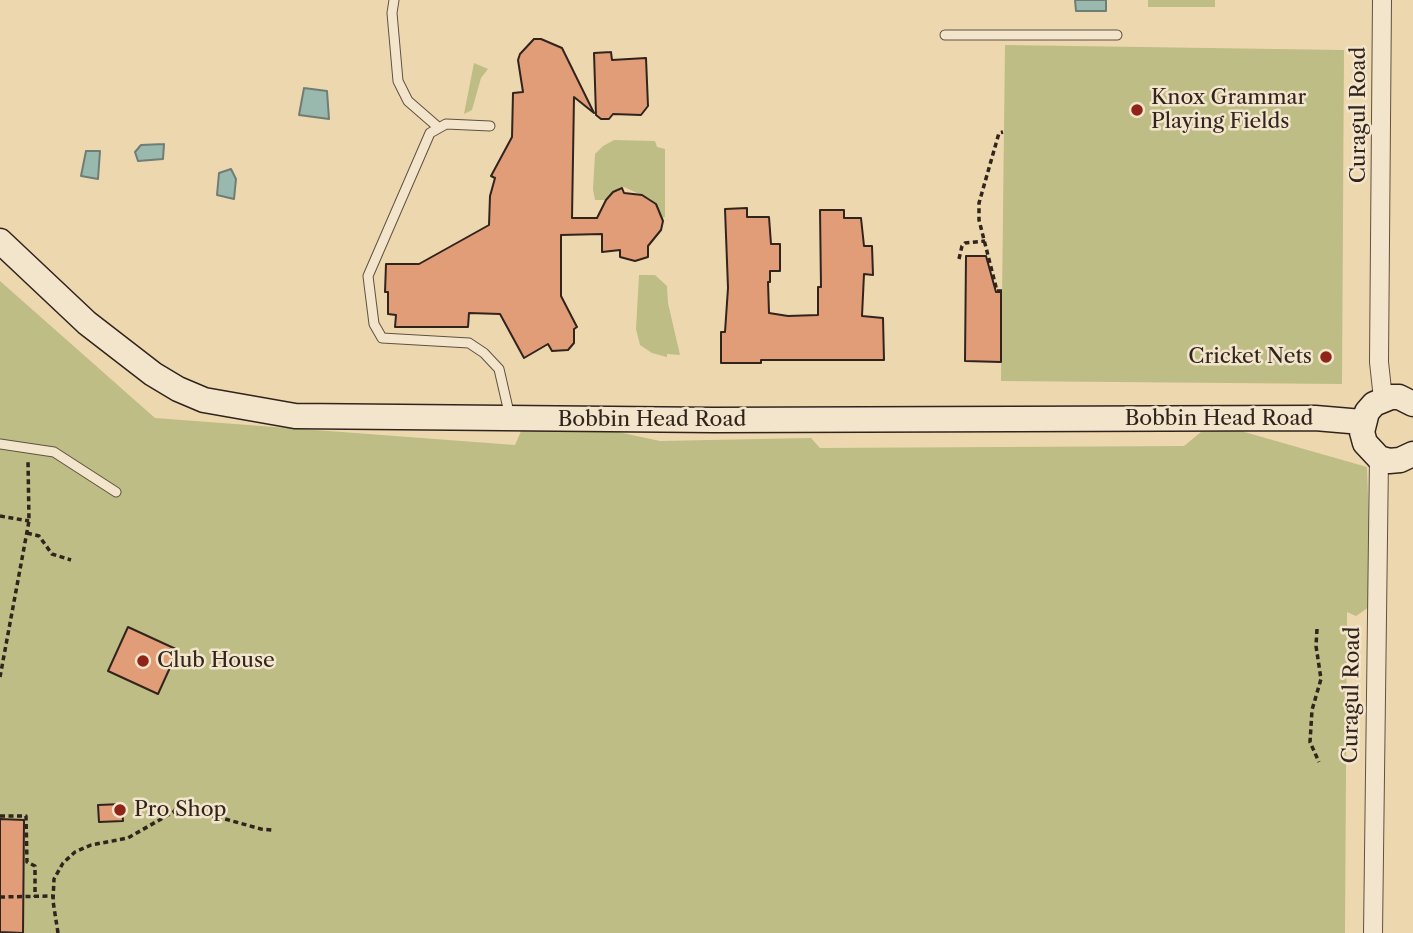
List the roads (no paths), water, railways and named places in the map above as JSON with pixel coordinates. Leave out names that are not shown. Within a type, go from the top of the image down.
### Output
[{"type":"main road","name":"Bobbin Head Road","points":[[0,241],[87,323],[178,390],[204,400],[295,416],[938,421],[1315,418],[1362,422]]},
{"type":"main road","points":[[1413,404],[1399,397],[1383,399],[1367,412],[1362,422],[1364,443],[1379,458],[1401,460],[1413,454]]},
{"type":"street","name":"Curagul Road","points":[[1382,0],[1379,362],[1383,399]]},
{"type":"street","name":"Curagul Road","points":[[1373,933],[1379,458]]},
{"type":"lane","points":[[394,0],[392,13],[398,81],[408,101],[439,128]]},
{"type":"lane","points":[[945,35],[1117,35]]},
{"type":"lane","points":[[490,126],[446,124],[430,133],[368,276],[374,324],[382,338],[469,344],[484,353],[499,369],[510,418]]},
{"type":"lane","points":[[0,443],[54,452],[116,492]]},
{"type":"water","points":[[1075,0],[1106,0],[1106,11],[1076,11]]},
{"type":"water","points":[[304,88],[327,91],[329,119],[299,115]]},
{"type":"water","points":[[164,144],[163,159],[138,161],[135,152],[141,145]]},
{"type":"water","points":[[86,151],[100,151],[98,179],[81,176]]},
{"type":"water","points":[[231,169],[236,179],[234,199],[217,195],[219,173]]},
{"type":"place","name":"Knox Grammar Playing Fields","points":[[1137,110]]},
{"type":"place","name":"Cricket Nets","points":[[1326,357]]},
{"type":"place","name":"Club House","points":[[143,661]]},
{"type":"place","name":"Pro Shop","points":[[120,810]]}]
